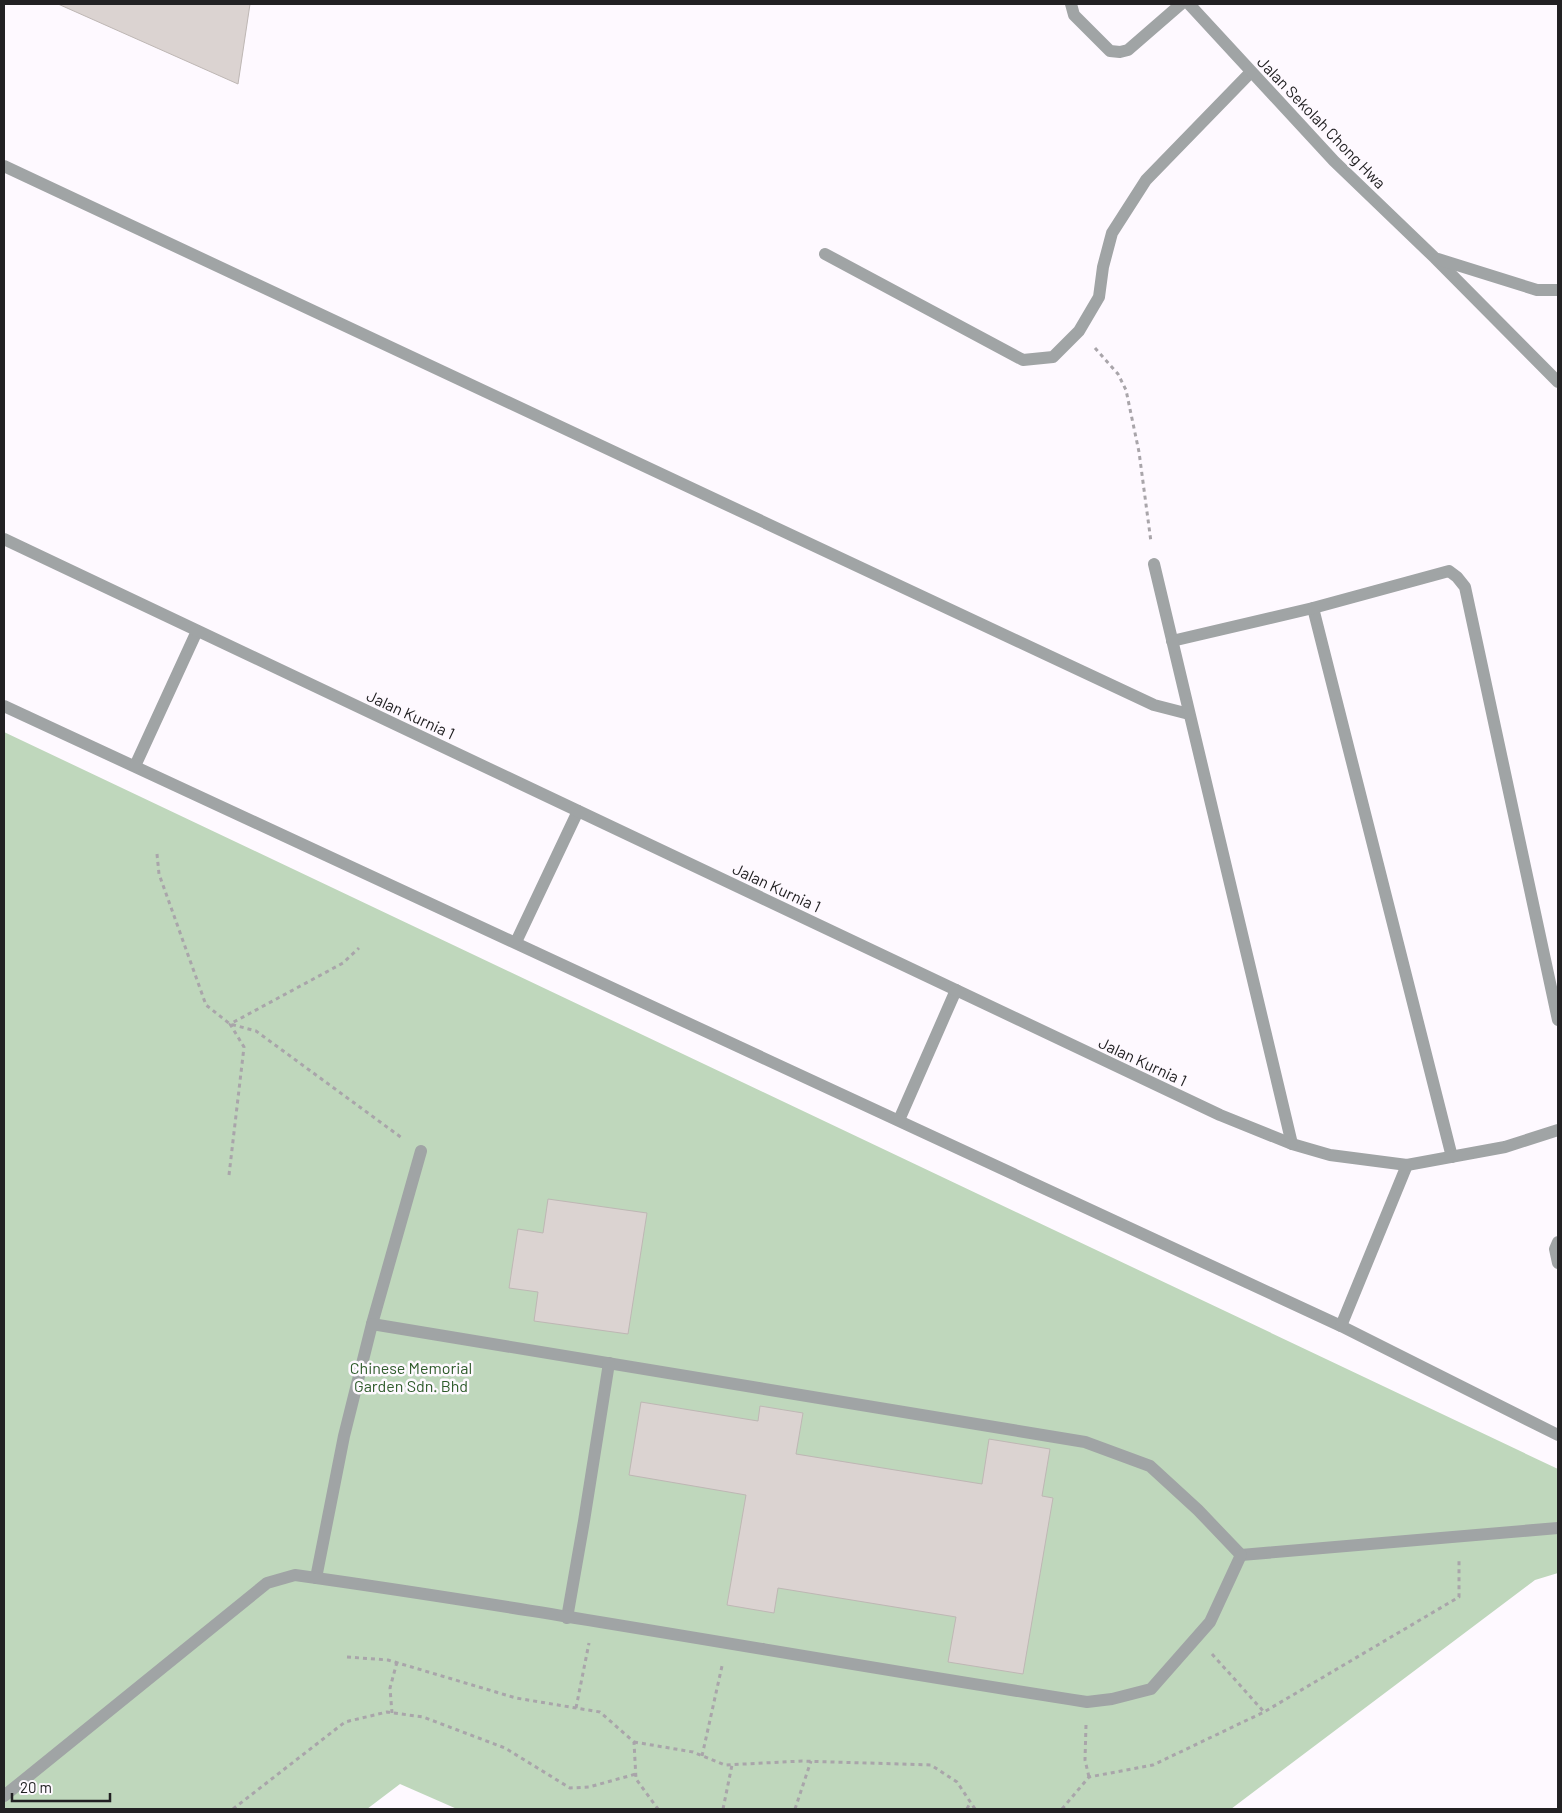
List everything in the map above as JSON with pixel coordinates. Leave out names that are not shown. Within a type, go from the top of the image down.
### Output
[{"type":"street","points":[[1071,4],[1074,15],[1110,51],[1120,52],[1128,50],[1181,4]]},
{"type":"street","name":"Jalan Sekolah Chong Hwa","points":[[1188,4],[1334,161],[1435,258],[1558,382]]},
{"type":"street","points":[[825,254],[1023,360],[1053,357],[1079,331],[1099,297],[1103,267],[1112,233],[1146,180],[1252,72]]},
{"type":"street","points":[[4,166],[1154,705],[1190,714]]},
{"type":"street","name":"Jalan Sekolah Chong Hwa","points":[[1435,258],[1537,290],[1558,290]]},
{"type":"street","name":"Jalan Kurnia 1","points":[[4,539],[1220,1115],[1292,1144],[1330,1155],[1407,1165],[1506,1147],[1558,1130]]},
{"type":"street","points":[[1154,564],[1292,1144]]},
{"type":"street","points":[[1172,641],[1313,608],[1449,571],[1457,577],[1465,587],[1558,1020]]},
{"type":"street","points":[[1313,608],[1452,1156]]},
{"type":"street","points":[[134,766],[197,631]]},
{"type":"street","points":[[4,706],[1341,1326],[1558,1435]]},
{"type":"street","points":[[516,942],[578,811]]},
{"type":"street","points":[[899,1120],[956,990]]},
{"type":"street","points":[[316,1578],[344,1436],[372,1324],[420,1151]]},
{"type":"street","points":[[1341,1326],[1407,1165]]},
{"type":"street","points":[[1558,1242],[1555,1249],[1558,1263]]},
{"type":"street","points":[[372,1324],[1084,1442],[1150,1466],[1198,1510],[1241,1555]]},
{"type":"street","points":[[567,1618],[609,1363]]},
{"type":"street","points":[[1241,1555],[1558,1528]]},
{"type":"street","points":[[4,1796],[267,1583],[294,1575],[567,1618],[594,1620],[727,1644],[1087,1702],[1112,1699],[1152,1689],[1210,1622],[1241,1555]]},
{"type":"path","points":[[1079,331],[1118,374],[1126,390],[1139,452],[1154,564]]},
{"type":"path","points":[[157,854],[159,874],[206,1005],[230,1024],[244,1047],[229,1175]]},
{"type":"path","points":[[230,1024],[343,962],[359,948]]},
{"type":"path","points":[[230,1024],[256,1031],[420,1151]]},
{"type":"path","points":[[1062,1809],[1089,1777],[1153,1765],[1264,1712],[1459,1597],[1460,1536]]},
{"type":"path","points":[[576,1708],[594,1620]]},
{"type":"path","points":[[1197,1637],[1264,1712]]},
{"type":"path","points":[[702,1756],[727,1644]]},
{"type":"path","points":[[347,1656],[388,1660],[516,1698],[600,1712],[634,1742],[693,1752],[726,1765],[810,1761],[931,1765],[957,1782],[975,1809]]},
{"type":"path","points":[[392,1713],[390,1688],[397,1662]]},
{"type":"path","points":[[1087,1702],[1085,1760],[1089,1777]]},
{"type":"path","points":[[233,1809],[345,1722],[387,1712],[423,1717],[505,1748],[570,1788],[589,1787],[636,1774]]},
{"type":"path","points":[[634,1742],[636,1779],[658,1809]]},
{"type":"path","points":[[795,1809],[810,1761]]},
{"type":"path","points":[[723,1809],[732,1765]]},
{"type":"path","points":[[967,1809],[970,1802]]},
{"type":"green space","name":"Chinese Memorial Garden Sdn. Bhd","points":[[4,732],[1558,1469],[1558,1573],[1535,1580],[1231,1809],[457,1809],[400,1784],[367,1809],[4,1809]]},
{"type":"building","points":[[58,4],[250,4],[238,84]]},
{"type":"building","points":[[548,1199],[647,1213],[628,1334],[534,1321],[538,1292],[509,1288],[518,1229],[543,1233]]},
{"type":"building","points":[[641,1402],[758,1421],[760,1406],[803,1413],[796,1454],[982,1484],[989,1439],[1050,1449],[1042,1496],[1053,1498],[1023,1674],[948,1662],[956,1617],[778,1588],[774,1613],[727,1605],[746,1495],[629,1475]]}]
